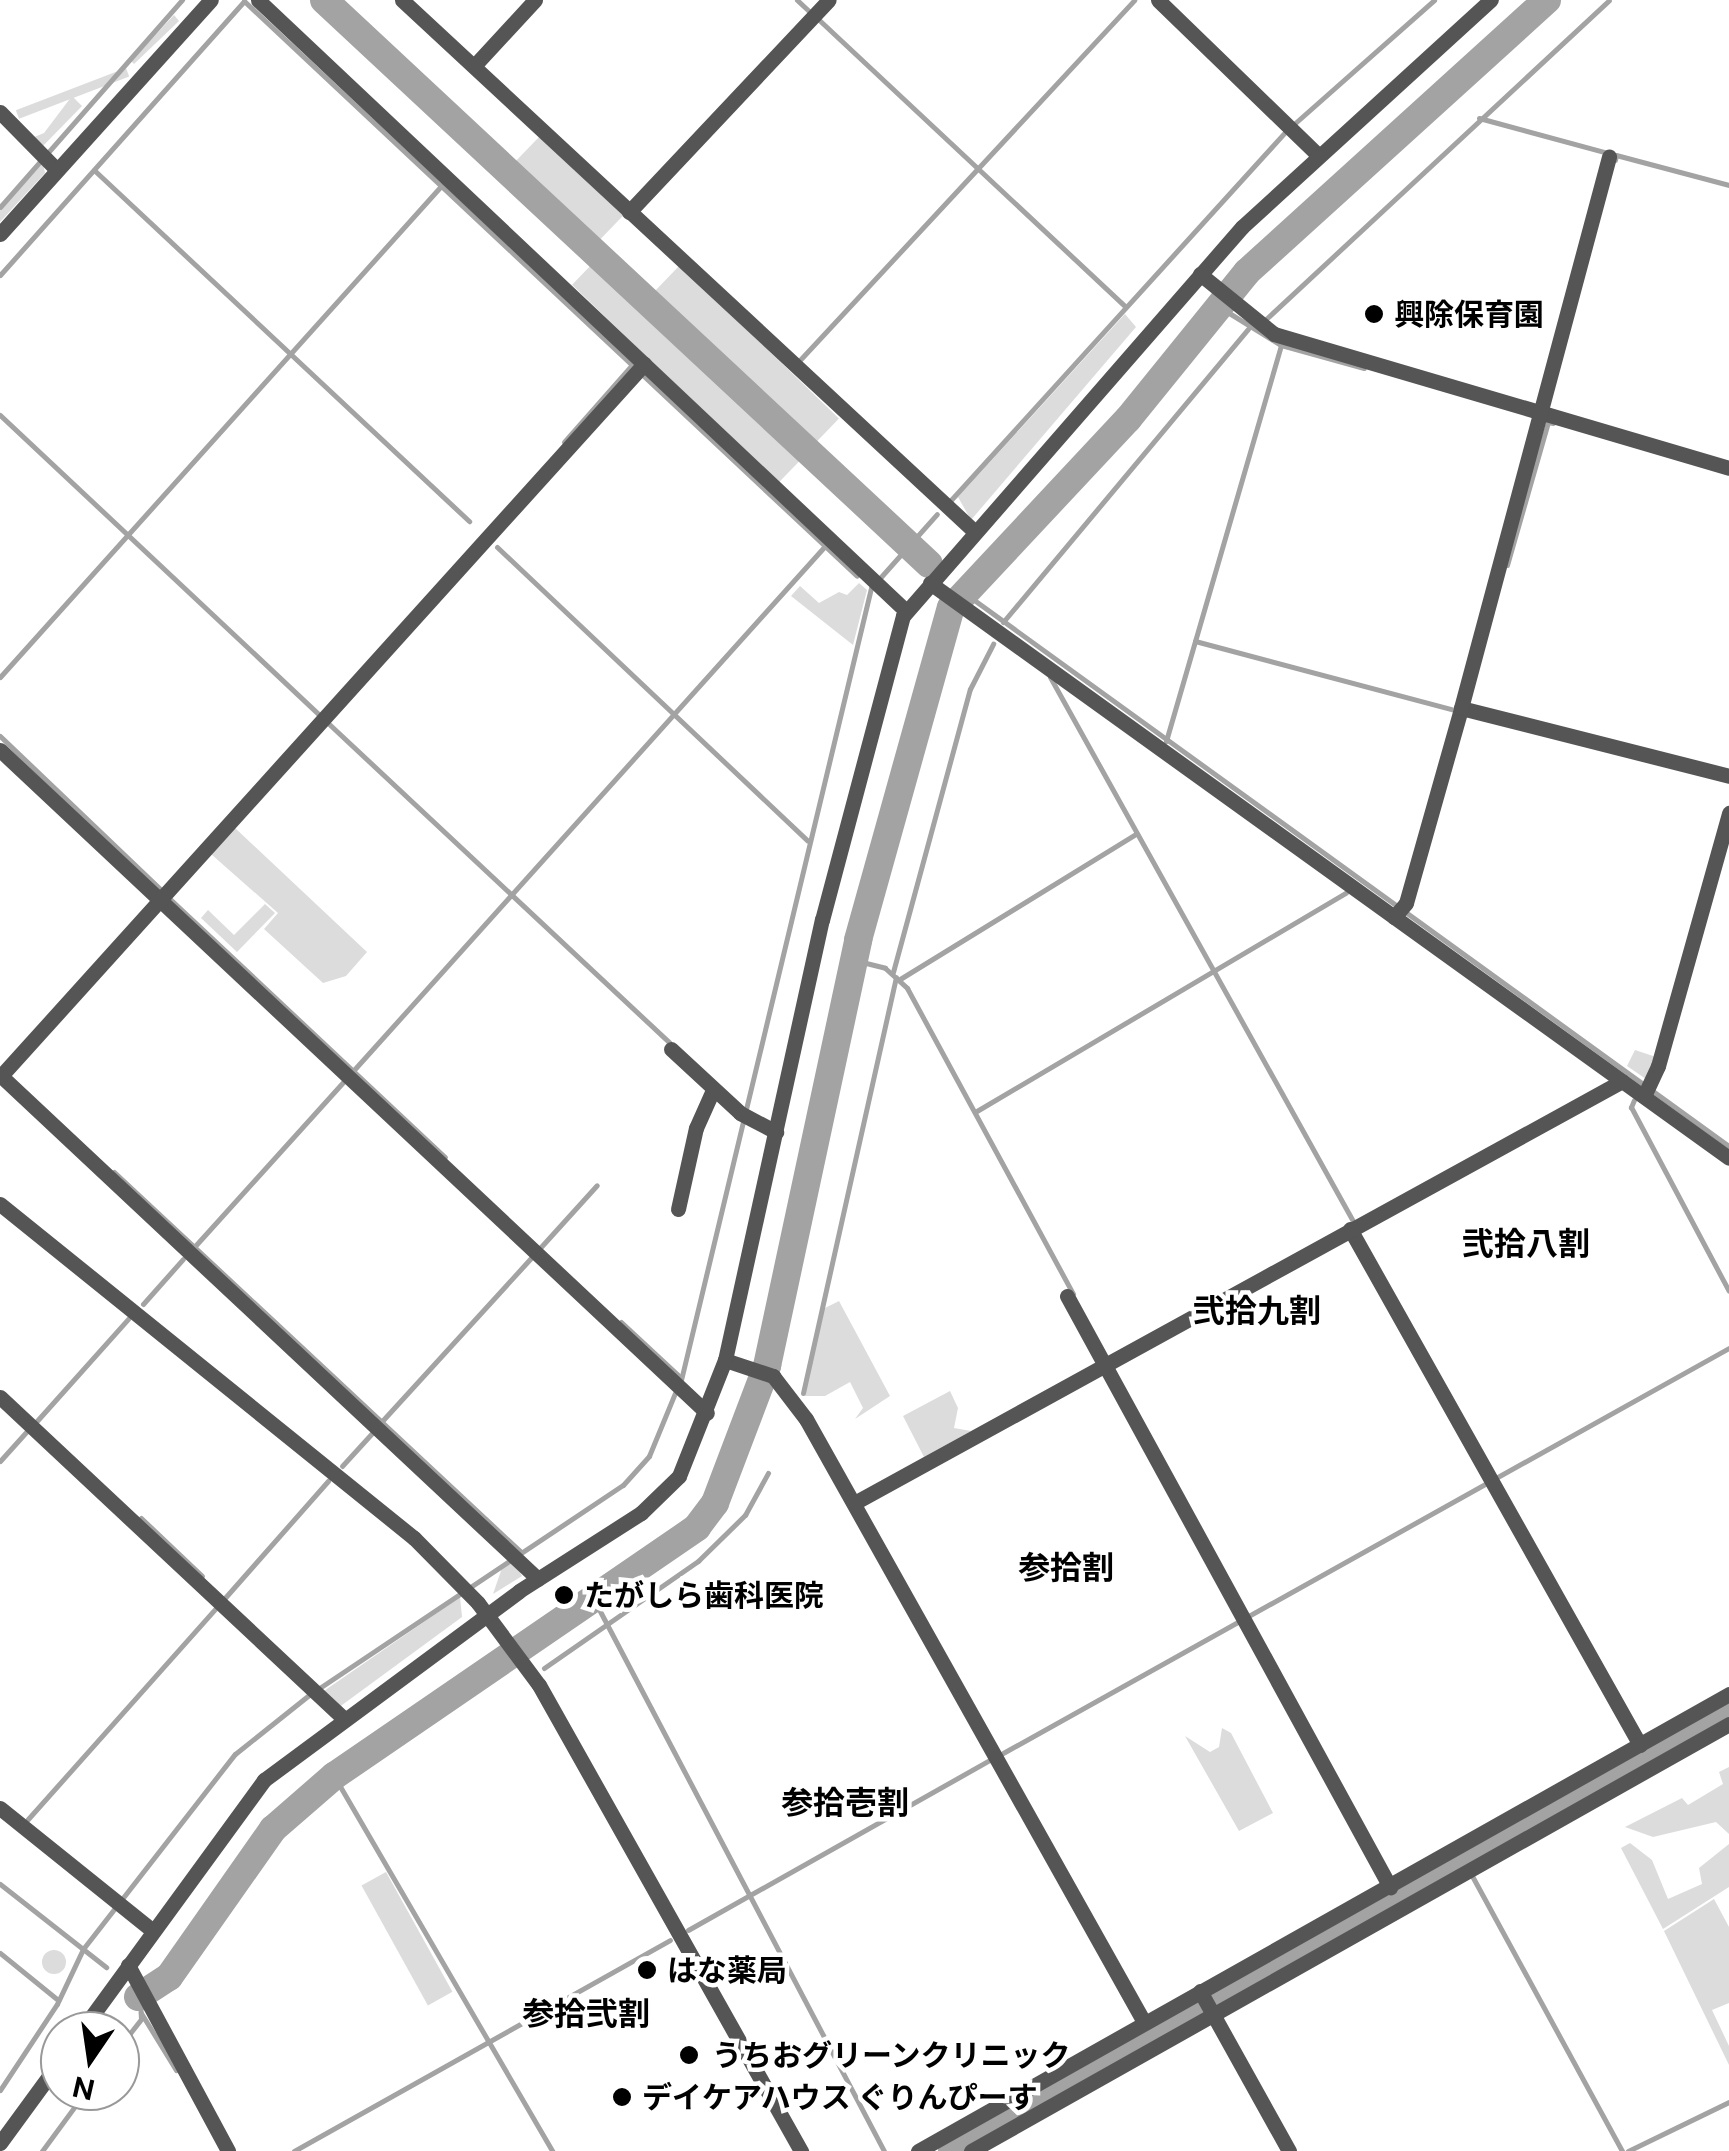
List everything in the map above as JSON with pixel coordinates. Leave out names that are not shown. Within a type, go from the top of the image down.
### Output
[{"type":"street","points":[[0,234],[48,161],[211,0]]},
{"type":"street","points":[[258,0],[640,368],[906,611]]},
{"type":"street","points":[[402,0],[632,209],[974,531]]},
{"type":"street","points":[[474,66],[535,0]]},
{"type":"street","points":[[632,209],[829,0]]},
{"type":"street","points":[[1158,0],[1319,156]]},
{"type":"street","points":[[95,2011],[252,1794],[344,1719],[670,1488],[707,1413],[725,1360],[822,920],[906,611],[934,586],[974,531],[1200,274],[1319,156],[1492,0]]},
{"type":"street","points":[[0,112],[48,161]]},
{"type":"street","points":[[1398,912],[1460,711],[1609,157]]},
{"type":"street","points":[[1200,274],[1234,306],[1274,334],[1729,468]]},
{"type":"street","points":[[538,1580],[0,1076],[640,368]]},
{"type":"street","points":[[934,586],[1398,912],[1622,1081],[1647,1092],[1729,1158]]},
{"type":"street","points":[[1460,711],[1729,776]]},
{"type":"street","points":[[0,750],[707,1413]]},
{"type":"street","points":[[1647,1092],[1729,813]]},
{"type":"street","points":[[671,1050],[744,1115],[776,1132]]},
{"type":"street","points":[[856,1502],[1622,1081]]},
{"type":"street","points":[[678,1209],[696,1128],[713,1090]]},
{"type":"street","points":[[0,1204],[414,1538],[488,1614],[520,1656],[801,2151]]},
{"type":"street","points":[[1353,1228],[1490,1481],[1640,1745]]},
{"type":"street","points":[[1068,1296],[1240,1619],[1390,1887]]},
{"type":"street","points":[[725,1360],[765,1373],[856,1502],[1144,2022]]},
{"type":"street","points":[[0,1397],[344,1719]]},
{"type":"street","points":[[918,2151],[963,2145],[1208,2005],[1470,1870],[1546,1815],[1596,1787],[1640,1745],[1726,1712]]},
{"type":"street","points":[[963,2145],[1144,2022],[1208,2005],[1390,1887],[1546,1815],[1726,1712]]},
{"type":"street","points":[[0,1808],[152,1930]]},
{"type":"street","points":[[128,1965],[147,1994],[228,2151]]},
{"type":"street","points":[[1208,2005],[1289,2151]]},
{"type":"street","points":[[0,2143],[40,2088]]},
{"type":"shaded area","points":[[174,15],[179,21],[134,64],[131,61]]},
{"type":"shaded area","points":[[126,68],[129,76],[19,119],[16,110]]},
{"type":"shaded area","points":[[72,96],[82,106],[41,148],[32,138],[44,133]]},
{"type":"shaded area","points":[[541,135],[624,215],[595,244],[513,164]]},
{"type":"shaded area","points":[[43,163],[45,173],[0,222],[0,211]]},
{"type":"shaded area","points":[[595,261],[801,460],[778,483],[572,285]]},
{"type":"shaded area","points":[[680,265],[839,419],[809,449],[650,296]]},
{"type":"shaded area","points":[[1125,314],[1136,327],[971,520],[958,497]]},
{"type":"shaded area","points":[[859,583],[867,590],[853,645],[791,596],[800,586],[819,603],[839,592],[847,595]]},
{"type":"shaded area","points":[[234,827],[367,952],[346,976],[323,983],[264,929],[278,913],[211,854]]},
{"type":"shaded area","points":[[265,904],[275,913],[237,952],[201,918],[208,910],[234,935]]},
{"type":"shaded area","points":[[1635,1050],[1656,1057],[1646,1079],[1627,1066]]},
{"type":"shaded area","points":[[839,1301],[890,1396],[855,1419],[863,1408],[850,1382],[825,1396],[805,1396],[823,1309]]},
{"type":"shaded area","points":[[950,1391],[958,1408],[954,1428],[971,1431],[924,1457],[903,1416]]},
{"type":"shaded area","points":[[513,1561],[522,1576],[493,1594],[502,1568]]},
{"type":"shaded area","points":[[460,1597],[462,1617],[338,1708],[321,1693]]},
{"type":"shaded area","points":[[1686,1723],[1690,1730],[1604,1780],[1599,1772]]},
{"type":"shaded area","points":[[1222,1728],[1231,1733],[1273,1813],[1239,1831],[1185,1736],[1210,1752],[1219,1747]]},
{"type":"shaded area","points":[[1729,1767],[1729,1834],[1716,1822],[1653,1837],[1625,1827],[1682,1798],[1688,1805],[1723,1784],[1719,1772]]},
{"type":"shaded area","points":[[1630,1843],[1652,1860],[1668,1899],[1702,1884],[1699,1868],[1729,1844],[1729,1887],[1663,1929],[1621,1848]]},
{"type":"shaded area","points":[[386,1872],[452,1992],[428,2005],[362,1886]]},
{"type":"shaded area","points":[[1714,1899],[1729,1927],[1729,2003],[1712,2010],[1729,2046],[1729,2065],[1664,1931]]},
{"type":"shaded area","points":[[54,1950],[66,1962],[54,1974],[42,1962]]},
{"type":"shaded area","points":[[1154,2026],[1166,2026],[1015,2105],[1014,2101]]},
{"type":"waterway","points":[[0,207],[182,0]]},
{"type":"waterway","points":[[324,0],[929,564]]},
{"type":"waterway","points":[[797,0],[810,12]]},
{"type":"waterway","points":[[798,362],[1134,0]]},
{"type":"waterway","points":[[1294,124],[1434,0]]},
{"type":"waterway","points":[[138,1997],[169,1977],[273,1829],[334,1776],[697,1527],[715,1503],[767,1366],[858,940],[951,608],[1128,419],[1247,272],[1547,0]]},
{"type":"waterway","points":[[1266,319],[1609,0]]},
{"type":"waterway","points":[[244,1],[857,576]]},
{"type":"waterway","points":[[0,275],[244,1]]},
{"type":"waterway","points":[[817,18],[1125,306]]},
{"type":"waterway","points":[[1479,118],[1608,153]]},
{"type":"waterway","points":[[950,501],[1287,130]]},
{"type":"waterway","points":[[1615,160],[1616,155],[1729,185]]},
{"type":"waterway","points":[[94,170],[469,521]]},
{"type":"waterway","points":[[0,677],[441,186]]},
{"type":"waterway","points":[[1221,308],[1281,345],[1364,368]]},
{"type":"waterway","points":[[1003,622],[1248,329]]},
{"type":"waterway","points":[[1166,741],[1281,345]]},
{"type":"waterway","points":[[564,442],[632,365]]},
{"type":"waterway","points":[[0,415],[319,715]]},
{"type":"waterway","points":[[1507,565],[1548,422],[1553,423]]},
{"type":"waterway","points":[[681,1380],[871,588],[937,514]]},
{"type":"waterway","points":[[352,1072],[825,546]]},
{"type":"waterway","points":[[497,547],[807,840]]},
{"type":"waterway","points":[[963,592],[1729,1146]]},
{"type":"waterway","points":[[1195,641],[1458,711]]},
{"type":"waterway","points":[[893,972],[970,689],[993,644]]},
{"type":"waterway","points":[[1050,677],[1354,1223]]},
{"type":"waterway","points":[[329,724],[669,1042]]},
{"type":"waterway","points":[[0,736],[161,890]]},
{"type":"waterway","points":[[900,979],[1136,834]]},
{"type":"waterway","points":[[975,1112],[1346,893]]},
{"type":"waterway","points":[[170,899],[445,1157]]},
{"type":"waterway","points":[[854,960],[885,968],[907,988],[1073,1294]]},
{"type":"waterway","points":[[803,1393],[896,977]]},
{"type":"waterway","points":[[195,1246],[344,1081]]},
{"type":"waterway","points":[[1634,1100],[1631,1107],[1729,1291]]},
{"type":"waterway","points":[[114,1172],[521,1552]]},
{"type":"waterway","points":[[539,1249],[597,1185]]},
{"type":"waterway","points":[[383,1420],[532,1257]]},
{"type":"waterway","points":[[143,1304],[183,1259]]},
{"type":"waterway","points":[[35,1423],[128,1319]]},
{"type":"waterway","points":[[621,1322],[681,1378]]},
{"type":"waterway","points":[[1003,1753],[1729,1348]]},
{"type":"waterway","points":[[762,1382],[768,1383]]},
{"type":"waterway","points":[[0,2090],[57,2004],[83,1949],[235,1754],[309,1695],[623,1485],[649,1456],[675,1393]]},
{"type":"waterway","points":[[0,1461],[27,1431]]},
{"type":"waterway","points":[[342,1466],[373,1432]]},
{"type":"waterway","points":[[544,1668],[698,1561],[745,1515],[768,1473]]},
{"type":"waterway","points":[[223,1600],[328,1481]]},
{"type":"waterway","points":[[141,1518],[202,1576]]},
{"type":"waterway","points":[[592,1596],[884,2151]]},
{"type":"waterway","points":[[28,1819],[215,1609]]},
{"type":"waterway","points":[[952,2151],[1729,1715]]},
{"type":"waterway","points":[[1652,1753],[1654,1757]]},
{"type":"waterway","points":[[688,1930],[992,1759]]},
{"type":"waterway","points":[[334,1776],[552,2151]]},
{"type":"waterway","points":[[1465,1863],[1622,2151]]},
{"type":"waterway","points":[[0,1884],[106,1967]]},
{"type":"waterway","points":[[1399,1895],[1402,1899]]},
{"type":"waterway","points":[[294,2151],[670,1940]]},
{"type":"waterway","points":[[0,1953],[58,2000]]},
{"type":"waterway","points":[[140,2001],[140,2020]]},
{"type":"waterway","points":[[141,2013],[176,2070]]},
{"type":"waterway","points":[[1148,2036],[1150,2040]]},
{"type":"waterway","points":[[1628,2151],[1729,2102]]},
{"type":"waterway","points":[[42,2151],[71,2111]]},
{"type":"place","name":"興除保育園","points":[[1374,314]]},
{"type":"place","name":"たがしら歯科医院","points":[[564,1595]]},
{"type":"place","name":"はな薬局","points":[[647,1970]]},
{"type":"place","name":"うちおグリーンクリニック","points":[[689,2055]]},
{"type":"place","name":"デイケアハウス ぐりんぴーす","points":[[622,2097]]},
{"type":"district","name":"弐拾八割","points":[[1526,1244]]},
{"type":"district","name":"弐拾九割","points":[[1257,1311]]},
{"type":"district","name":"参拾割","points":[[1066,1568]]},
{"type":"district","name":"参拾壱割","points":[[845,1803]]},
{"type":"district","name":"参拾弐割","points":[[586,2014]]}]
